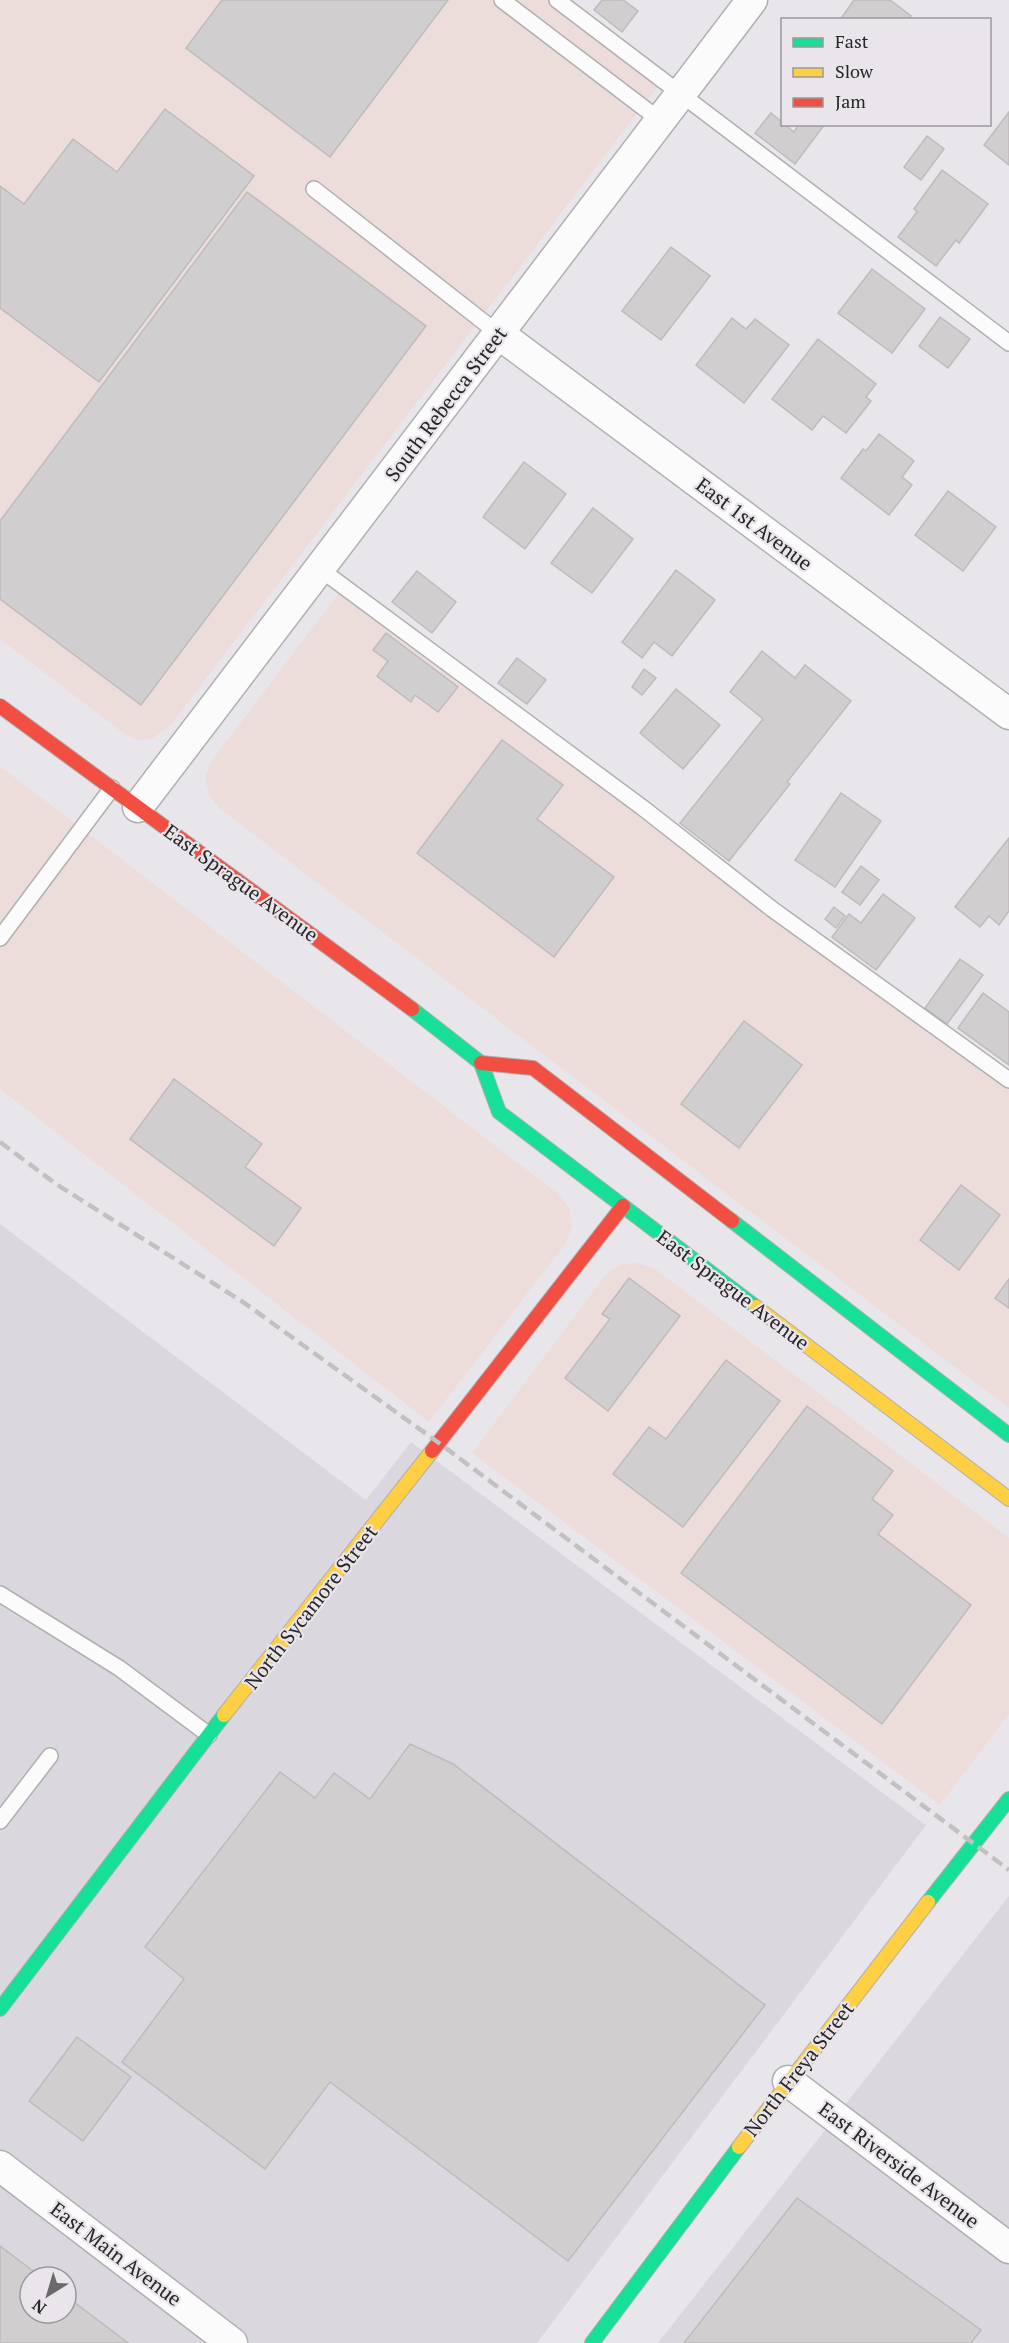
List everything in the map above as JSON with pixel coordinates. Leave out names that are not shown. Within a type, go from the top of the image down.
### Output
[{"type":"main road","name":"East Sprague Avenue","points":[[0,706],[421,1015],[481,1063],[499,1112],[1009,1499]]},
{"type":"main road","points":[[481,1063],[533,1068],[1009,1435]]},
{"type":"main road","name":"North Sycamore Street","points":[[0,2008],[209,1735],[623,1206]]},
{"type":"main road","name":"North Freya Street","points":[[592,2343],[788,2081],[1009,1799]]},
{"type":"street","name":"South Rebecca Street","points":[[138,807],[752,0]]},
{"type":"street","name":"East 1st Avenue","points":[[499,334],[1009,714]]},
{"type":"street","name":"East Riverside Avenue","points":[[788,2081],[1009,2248]]},
{"type":"street","name":"East Main Avenue","points":[[0,2166],[232,2343]]},
{"type":"lane","points":[[502,0],[661,121]]},
{"type":"lane","points":[[557,0],[1009,343]]},
{"type":"lane","points":[[314,189],[499,334]]},
{"type":"lane","points":[[320,569],[643,808],[772,909],[1009,1080]]},
{"type":"lane","points":[[0,938],[112,788]]},
{"type":"lane","points":[[0,1594],[119,1668],[209,1735]]},
{"type":"lane","points":[[0,1821],[50,1756]]},
{"type":"shaded area","points":[[0,0],[572,0],[668,73],[169,727],[153,738],[140,740],[126,735],[0,639]]},
{"type":"shaded area","points":[[349,580],[1009,1076],[1009,1408],[219,808],[210,796],[205,779],[212,760]]},
{"type":"shaded area","points":[[0,766],[557,1193],[569,1208],[572,1224],[566,1243],[429,1422],[0,1089]]},
{"type":"shaded area","points":[[0,1224],[366,1500],[411,1442],[926,1825],[537,2343],[0,2343]]},
{"type":"shaded area","points":[[637,1263],[654,1268],[1009,1538],[1009,1714],[940,1805],[472,1453],[607,1273],[621,1264]]},
{"type":"shaded area","points":[[1009,1896],[1009,2343],[658,2343]]},
{"type":"building","points":[[222,0],[448,0],[330,157],[186,48]]},
{"type":"building","points":[[602,0],[623,0],[638,11],[622,32],[594,10]]},
{"type":"building","points":[[854,0],[890,0],[911,16],[910,18],[841,18]]},
{"type":"building","points":[[165,109],[254,176],[99,382],[0,308],[0,186],[24,204],[73,139],[117,172]]},
{"type":"building","points":[[1009,112],[1009,165],[984,145]]},
{"type":"building","points":[[771,113],[781,121],[781,126],[787,126],[794,132],[798,126],[824,126],[795,164],[755,133]]},
{"type":"building","points":[[927,136],[944,149],[921,180],[904,167]]},
{"type":"building","points":[[942,170],[988,204],[959,243],[956,240],[936,266],[898,237],[917,212],[914,209]]},
{"type":"building","points":[[247,192],[426,326],[141,705],[0,599],[0,521]]},
{"type":"building","points":[[671,247],[710,276],[661,340],[622,311]]},
{"type":"building","points":[[872,269],[925,309],[892,353],[838,313]]},
{"type":"building","points":[[940,317],[970,339],[948,368],[919,346]]},
{"type":"building","points":[[732,318],[746,329],[755,319],[789,345],[744,403],[696,365]]},
{"type":"building","points":[[818,339],[876,384],[866,397],[871,401],[846,433],[823,416],[812,430],[772,399]]},
{"type":"building","points":[[879,434],[914,461],[902,477],[912,485],[889,515],[841,478],[863,449],[866,451]]},
{"type":"building","points":[[524,462],[566,494],[525,549],[483,517]]},
{"type":"building","points":[[948,491],[996,527],[963,571],[915,535]]},
{"type":"building","points":[[593,508],[633,539],[592,593],[551,563]]},
{"type":"building","points":[[676,570],[715,600],[672,656],[654,642],[642,658],[622,642]]},
{"type":"building","points":[[417,571],[456,602],[432,633],[392,602]]},
{"type":"building","points":[[386,633],[458,687],[438,712],[415,695],[411,702],[377,676],[388,661],[373,650]]},
{"type":"building","points":[[762,651],[795,678],[805,665],[851,701],[787,782],[790,784],[729,861],[680,823],[763,719],[730,692]]},
{"type":"building","points":[[517,658],[546,680],[527,704],[498,683]]},
{"type":"building","points":[[644,669],[656,678],[642,695],[632,687]]},
{"type":"building","points":[[676,689],[720,725],[683,769],[640,733]]},
{"type":"building","points":[[502,740],[563,785],[537,819],[614,877],[554,957],[417,853]]},
{"type":"building","points":[[841,793],[881,821],[835,887],[795,860]]},
{"type":"building","points":[[1009,838],[1009,911],[999,925],[989,916],[980,927],[955,907]]},
{"type":"building","points":[[861,866],[879,880],[860,905],[842,892]]},
{"type":"building","points":[[883,894],[915,918],[876,970],[832,937],[849,914],[861,923]]},
{"type":"building","points":[[834,907],[845,916],[836,928],[825,919]]},
{"type":"building","points":[[960,959],[983,975],[947,1024],[925,1008]]},
{"type":"building","points":[[983,993],[1009,1012],[1009,1065],[958,1028]]},
{"type":"building","points":[[744,1021],[802,1065],[739,1148],[681,1104]]},
{"type":"building","points":[[174,1079],[262,1144],[245,1167],[301,1208],[274,1246],[130,1139]]},
{"type":"building","points":[[961,1185],[1000,1215],[959,1270],[920,1240]]},
{"type":"building","points":[[629,1278],[680,1316],[608,1411],[565,1378],[610,1319],[602,1314]]},
{"type":"building","points":[[1009,1279],[1009,1308],[995,1298]]},
{"type":"building","points":[[726,1360],[780,1401],[683,1527],[613,1474],[649,1427],[666,1439]]},
{"type":"building","points":[[807,1406],[893,1471],[872,1499],[893,1515],[878,1534],[971,1605],[882,1724],[681,1573]]},
{"type":"building","points":[[410,1744],[453,1764],[765,2005],[568,2261],[330,2082],[265,2169],[122,2062],[184,1979],[145,1947],[280,1772],[315,1798],[334,1773],[370,1799]]},
{"type":"building","points":[[77,2037],[131,2077],[83,2141],[29,2101]]},
{"type":"building","points":[[797,2198],[981,2330],[971,2343],[684,2343]]},
{"type":"building","points":[[0,2246],[25,2265],[18,2265],[18,2325],[78,2325],[78,2305],[128,2343],[0,2343]]},
{"type":"railway","points":[[0,1142],[56,1184],[243,1302],[439,1443],[1009,1870]]},
{"type":"traffic: fast","points":[[412,1009],[481,1063],[499,1112],[756,1307]]},
{"type":"traffic: fast","points":[[732,1221],[1009,1435]]},
{"type":"traffic: fast","points":[[0,2009],[224,1715]]},
{"type":"traffic: fast","points":[[928,1902],[1009,1799]]},
{"type":"traffic: fast","points":[[592,2343],[739,2147]]},
{"type":"traffic: slow","points":[[756,1307],[1009,1499]]},
{"type":"traffic: slow","points":[[224,1715],[432,1451]]},
{"type":"traffic: slow","points":[[739,2147],[928,1902]]},
{"type":"traffic: jam","points":[[0,706],[412,1009]]},
{"type":"traffic: jam","points":[[481,1063],[533,1068],[732,1221]]},
{"type":"traffic: jam","points":[[432,1451],[623,1206]]}]
